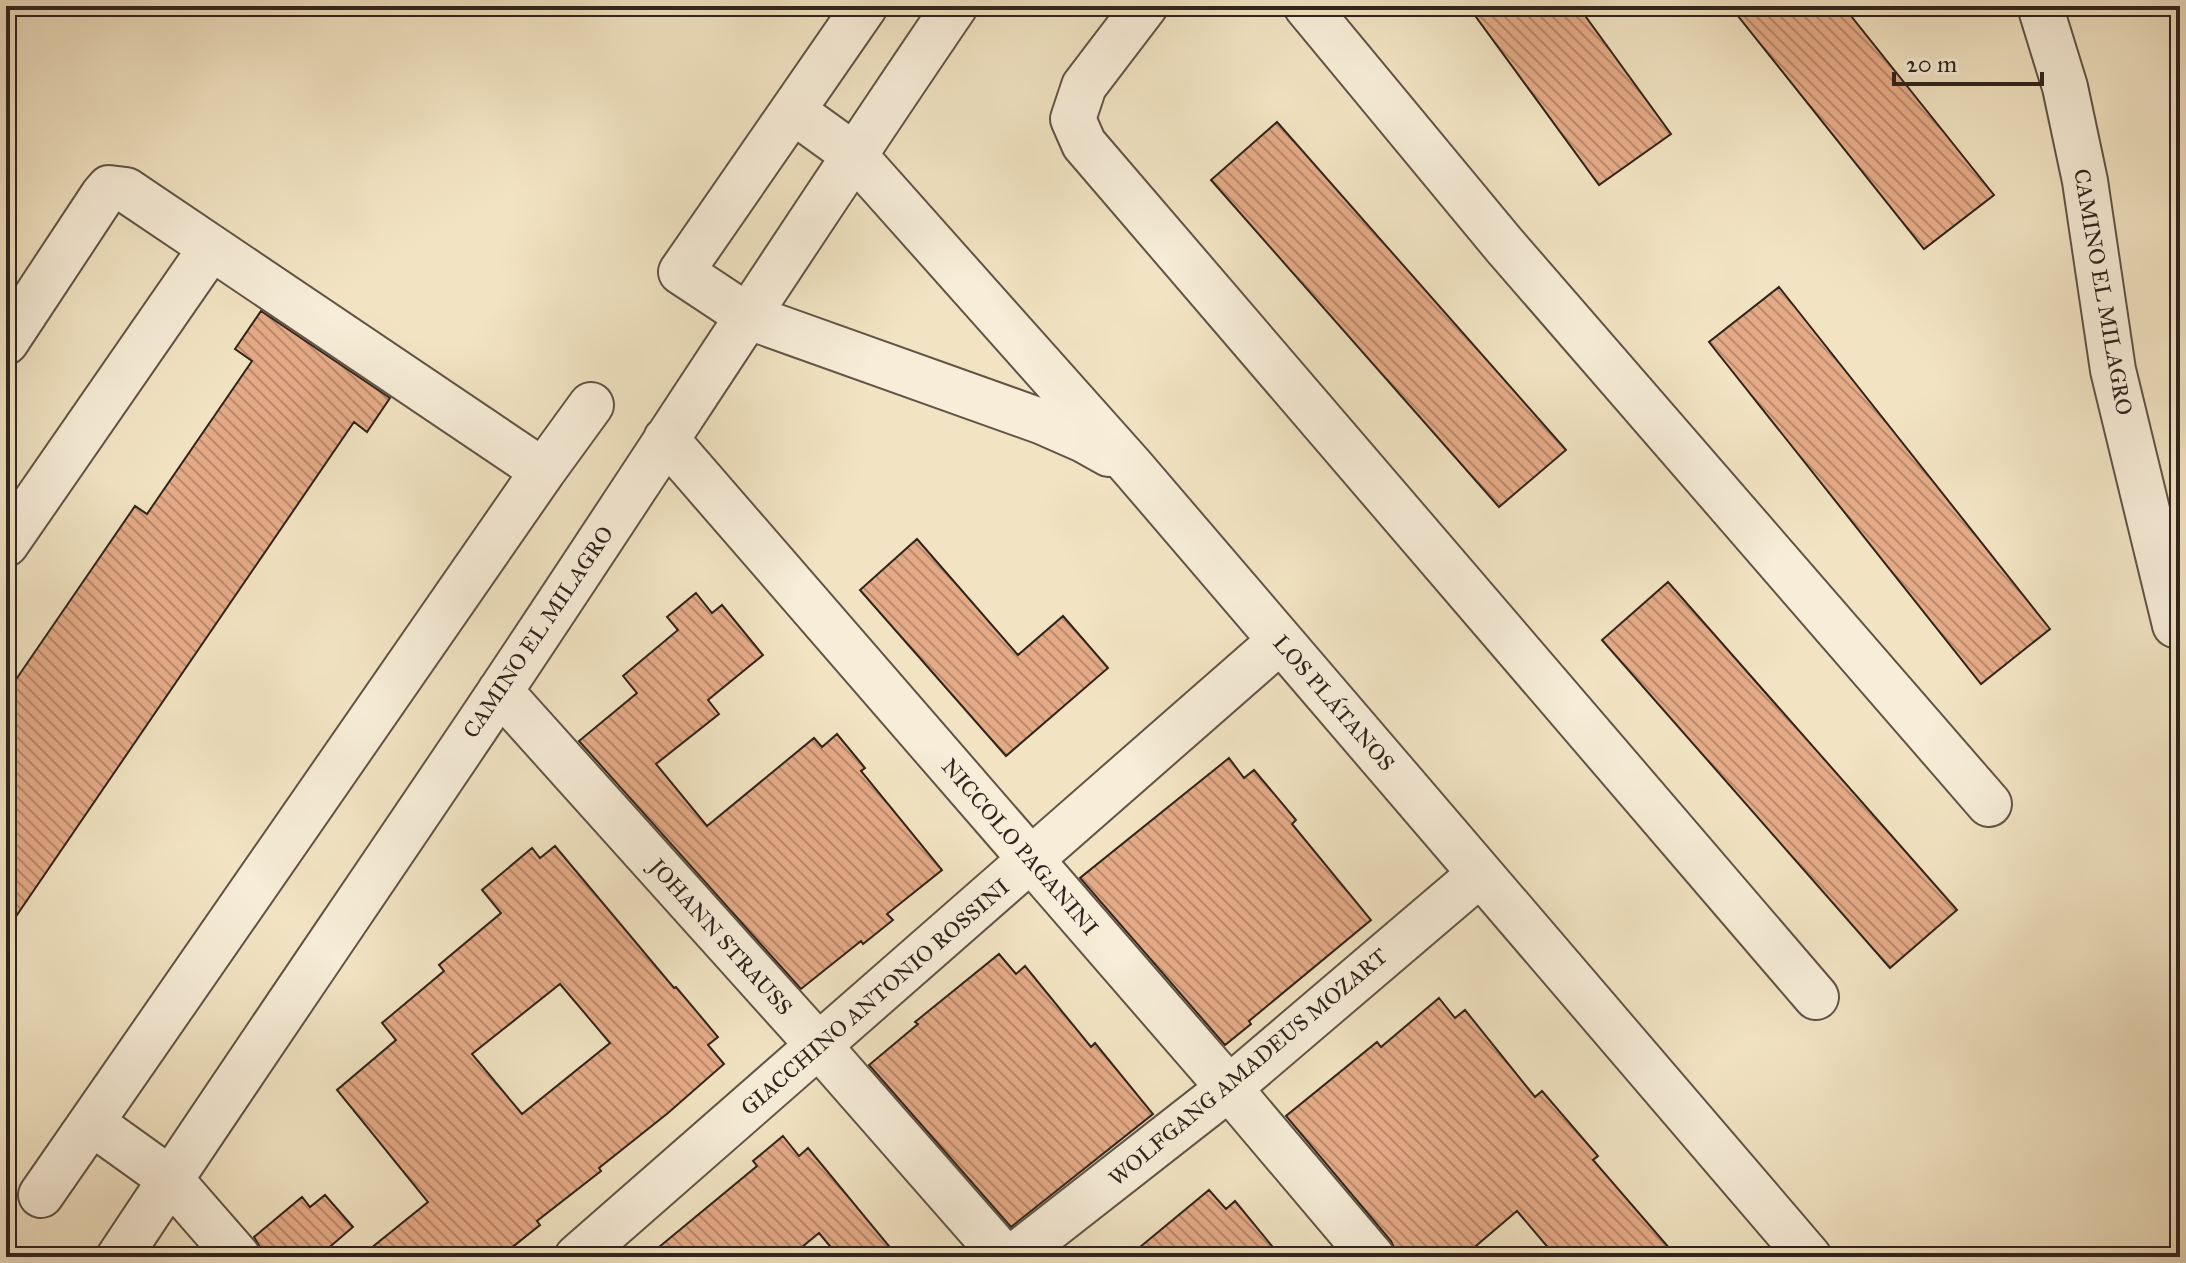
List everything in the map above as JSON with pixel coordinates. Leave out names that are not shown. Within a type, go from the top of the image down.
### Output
[{"type":"street","points":[[865,6],[681,272],[749,317],[1043,422],[1084,440],[1132,467]]},
{"type":"street","name":"CAMINO EL MILAGRO","points":[[119,1257],[955,6]]},
{"type":"street","points":[[1145,6],[1084,86],[1073,119],[1084,144],[1816,997]]},
{"type":"street","points":[[1306,6],[1504,245],[1989,804]]},
{"type":"street","name":"CAMINO EL MILAGRO","points":[[2040,6],[2065,87],[2085,181],[2113,370],[2175,625]]},
{"type":"street","name":"LOS PLÁTANOS","points":[[793,111],[854,155],[1132,467],[1809,1257]]},
{"type":"street","points":[[6,342],[109,188],[126,190],[543,471]]},
{"type":"street","points":[[6,544],[211,248]]},
{"type":"street","points":[[41,1195],[591,405]]},
{"type":"street","name":"NICCOLO PAGANINI","points":[[666,439],[1372,1257]]},
{"type":"street","name":"GIACCHINO ANTONIO ROSSINI","points":[[577,1257],[1280,641]]},
{"type":"street","name":"JOHANN STRAUSS","points":[[500,691],[1004,1257]]},
{"type":"street","name":"WOLFGANG AMADEUS MOZART","points":[[1013,1257],[1229,1088],[1480,874]]},
{"type":"street","points":[[92,1123],[170,1179],[238,1257]]},
{"type":"building","points":[[1468,6],[1578,6],[1671,134],[1599,185]]},
{"type":"building","points":[[1730,6],[1843,6],[1994,195],[1924,249]]},
{"type":"building","points":[[1277,122],[1566,450],[1499,507],[1211,180]]},
{"type":"building","points":[[1779,287],[2050,629],[1981,684],[1709,342]]},
{"type":"building","points":[[261,311],[390,398],[367,432],[354,422],[6,931],[6,694],[135,506],[147,514],[252,361],[235,349]]},
{"type":"building","points":[[917,539],[1018,655],[1063,616],[1108,668],[1006,756],[860,590]]},
{"type":"building","points":[[1668,582],[1957,910],[1890,968],[1602,640]]},
{"type":"building","points":[[696,593],[712,613],[722,605],[763,655],[708,700],[719,714],[656,764],[707,826],[814,738],[822,747],[837,734],[865,768],[861,771],[942,870],[887,914],[893,920],[863,944],[861,941],[801,989],[579,741],[637,693],[623,676],[678,630],[667,617]]},
{"type":"building","points":[[1229,758],[1244,778],[1254,770],[1296,820],[1292,824],[1371,920],[1249,1021],[1251,1024],[1225,1045],[1080,878]]},
{"type":"building","points":[[555,846],[718,1037],[708,1045],[724,1064],[599,1168],[601,1171],[537,1221],[540,1225],[500,1257],[360,1257],[428,1202],[337,1090],[396,1040],[382,1023],[444,971],[439,965],[501,913],[482,890],[532,848],[540,858]],"holes":[[[560,984],[610,1043],[522,1114],[472,1054]]]},
{"type":"building","points":[[999,954],[1016,974],[1025,966],[1091,1047],[1095,1043],[1153,1114],[1011,1227],[869,1065],[918,1024],[915,1022]]},
{"type":"building","points":[[1439,998],[1455,1018],[1465,1010],[1535,1097],[1542,1091],[1598,1156],[1593,1160],[1677,1257],[1556,1257],[1517,1211],[1463,1257],[1396,1257],[1391,1241],[1286,1116],[1377,1042],[1381,1047]]},
{"type":"building","points":[[783,1136],[799,1156],[808,1148],[898,1257],[839,1257],[819,1233],[790,1257],[647,1257],[757,1166],[753,1161]]},
{"type":"building","points":[[1209,1190],[1226,1209],[1235,1201],[1281,1257],[1128,1257]]},
{"type":"building","points":[[325,1195],[353,1227],[318,1257],[262,1257],[254,1237],[302,1197],[310,1207]]}]
